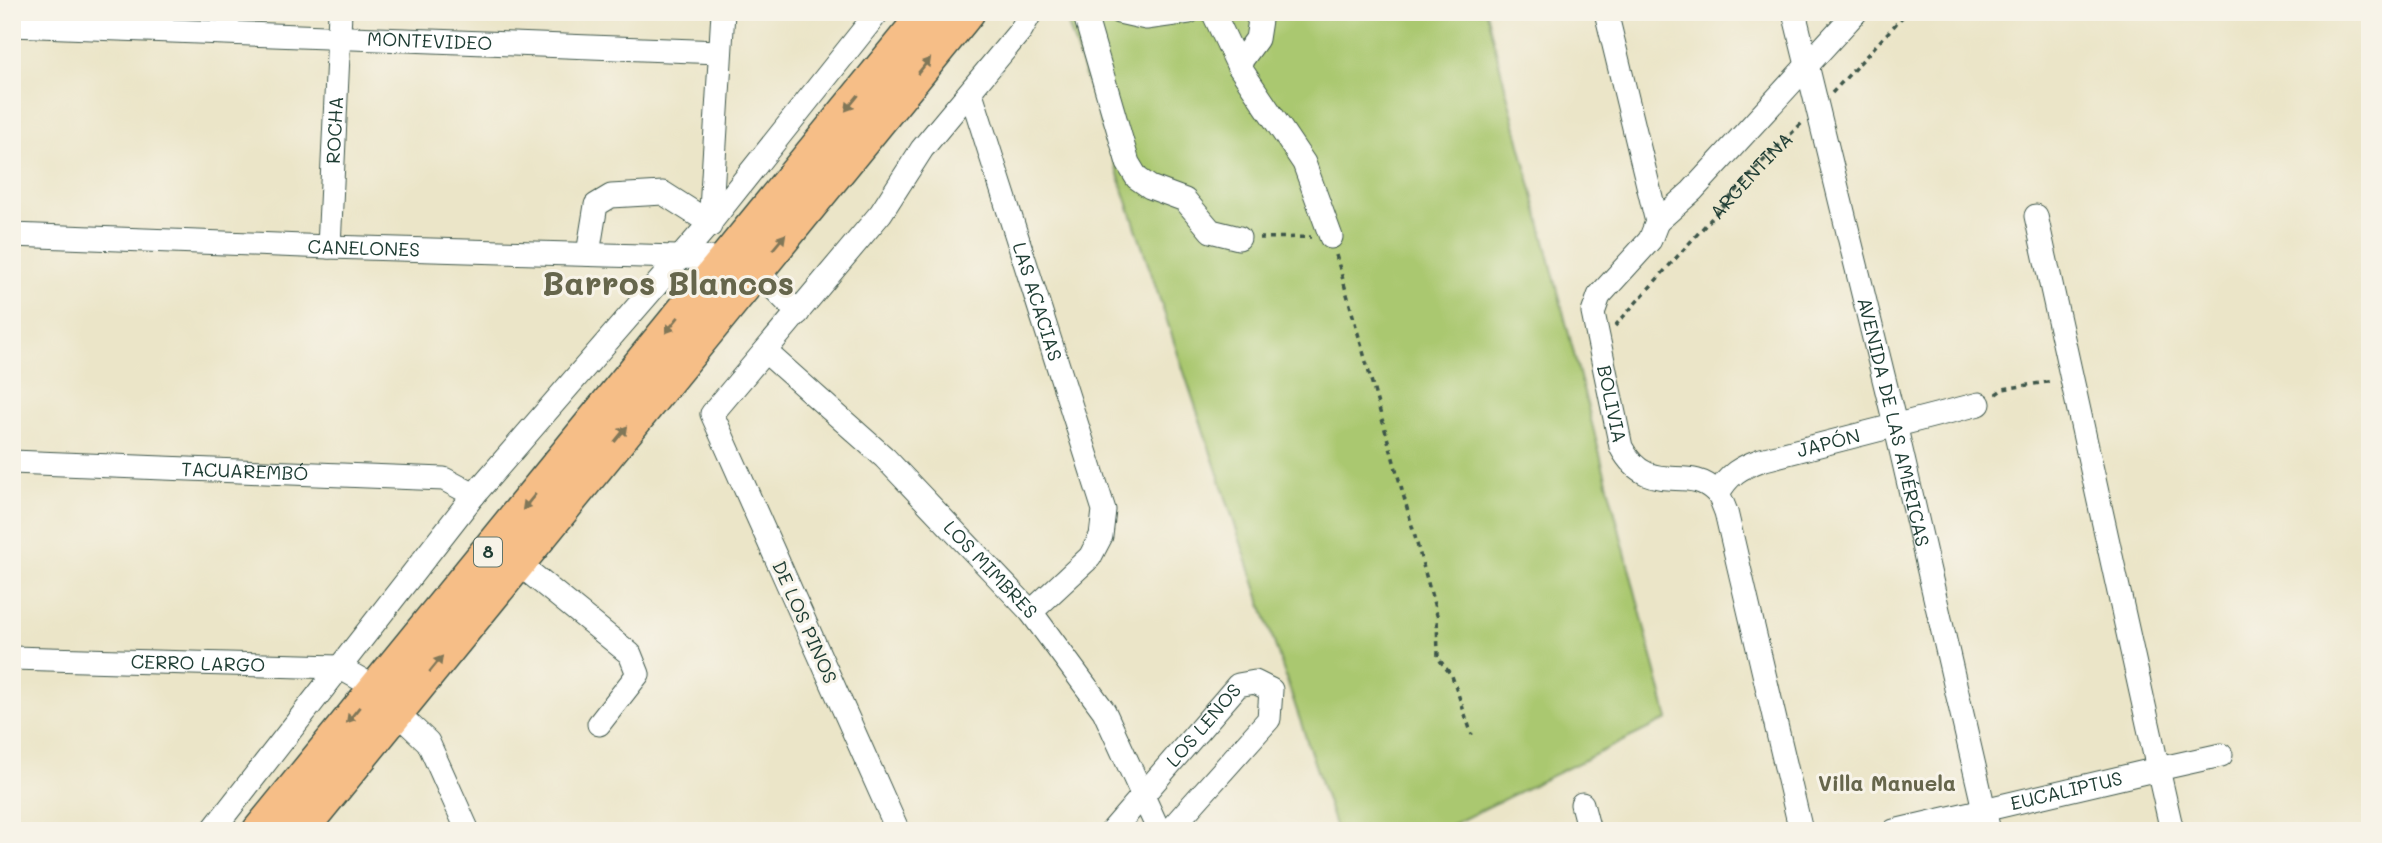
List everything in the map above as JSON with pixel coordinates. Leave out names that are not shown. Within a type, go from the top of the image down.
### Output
[{"type":"highway","name":"8","points":[[259,831],[518,563],[730,274],[816,147],[927,12]]},
{"type":"highway","name":"8","points":[[300,831],[386,700],[730,274],[968,12]]},
{"type":"street","name":"ROCHA","points":[[329,247],[341,12]]},
{"type":"street","points":[[723,12],[709,236],[730,274],[798,313]]},
{"type":"street","points":[[766,352],[881,212],[922,149],[971,93],[1021,30],[1031,12]]},
{"type":"street","points":[[1084,12],[1128,163],[1137,178],[1150,187],[1185,200],[1211,231],[1239,237]]},
{"type":"street","points":[[1119,12],[1146,19],[1189,12]]},
{"type":"street","points":[[1238,65],[1257,39],[1260,20],[1254,12]]},
{"type":"street","points":[[1606,12],[1657,222]]},
{"type":"street","name":"AVENIDA DE LAS AMÉRICAS","points":[[1794,12],[1895,424],[1986,820]]},
{"type":"street","name":"ARGENTINA","points":[[1657,222],[1692,191],[1856,12]]},
{"type":"street","points":[[1217,13],[1238,65],[1304,163],[1331,237]]},
{"type":"street","points":[[212,831],[474,495],[710,223],[874,17],[900,45]]},
{"type":"street","name":"MONTEVIDEO","points":[[12,25],[720,52]]},
{"type":"street","name":"LAS ACACIAS","points":[[971,93],[1104,510],[1101,536],[1090,557],[1031,612]]},
{"type":"street","points":[[788,123],[816,147]]},
{"type":"street","points":[[588,254],[596,205],[611,196],[663,193],[710,223]]},
{"type":"street","points":[[2036,216],[2172,831]]},
{"type":"street","name":"BOLIVIA","points":[[1657,222],[1650,240],[1599,296],[1594,313],[1621,447],[1628,461],[1644,473],[1660,479],[1694,480],[1709,485],[1718,494]]},
{"type":"street","name":"CANELONES","points":[[12,234],[680,257],[730,274]]},
{"type":"street","name":"DE LOS PINOS","points":[[766,352],[712,414],[898,831]]},
{"type":"street","name":"LOS MIMBRES","points":[[766,352],[885,458],[1031,612],[1104,711],[1159,831]]},
{"type":"street","name":"JAPÓN","points":[[1718,494],[1724,481],[1741,467],[1895,424],[1979,404]]},
{"type":"street","name":"TACUAREMBÓ","points":[[12,462],[444,479],[474,495]]},
{"type":"street","points":[[1718,494],[1726,512],[1801,831]]},
{"type":"street","points":[[518,563],[630,654],[638,674],[599,724]]},
{"type":"street","name":"CERRO LARGO","points":[[12,658],[339,667],[386,700],[428,742],[468,831]]},
{"type":"street","name":"LOS LEÑOS","points":[[1112,831],[1238,685],[1255,682],[1271,691],[1269,719],[1169,831]]},
{"type":"street","name":"EUCALIPTUS","points":[[1894,831],[1986,820],[2158,769],[2221,755]]},
{"type":"street","points":[[1582,804],[1590,831]]},
{"type":"path","name":"ARGENTINA","points":[[1598,341],[1614,328],[1763,161],[1907,12]]},
{"type":"path","points":[[1239,237],[1331,237],[1437,615],[1438,658],[1452,676],[1472,735]]},
{"type":"path","points":[[1979,404],[2003,390],[2072,378]]},
{"type":"green space","points":[[1064,12],[1486,12],[1668,719],[1439,831],[1337,831]]},
{"type":"district","name":"Barros Blancos","points":[[668,283]]},
{"type":"district","name":"Villa Manuela","points":[[1887,784]]}]
